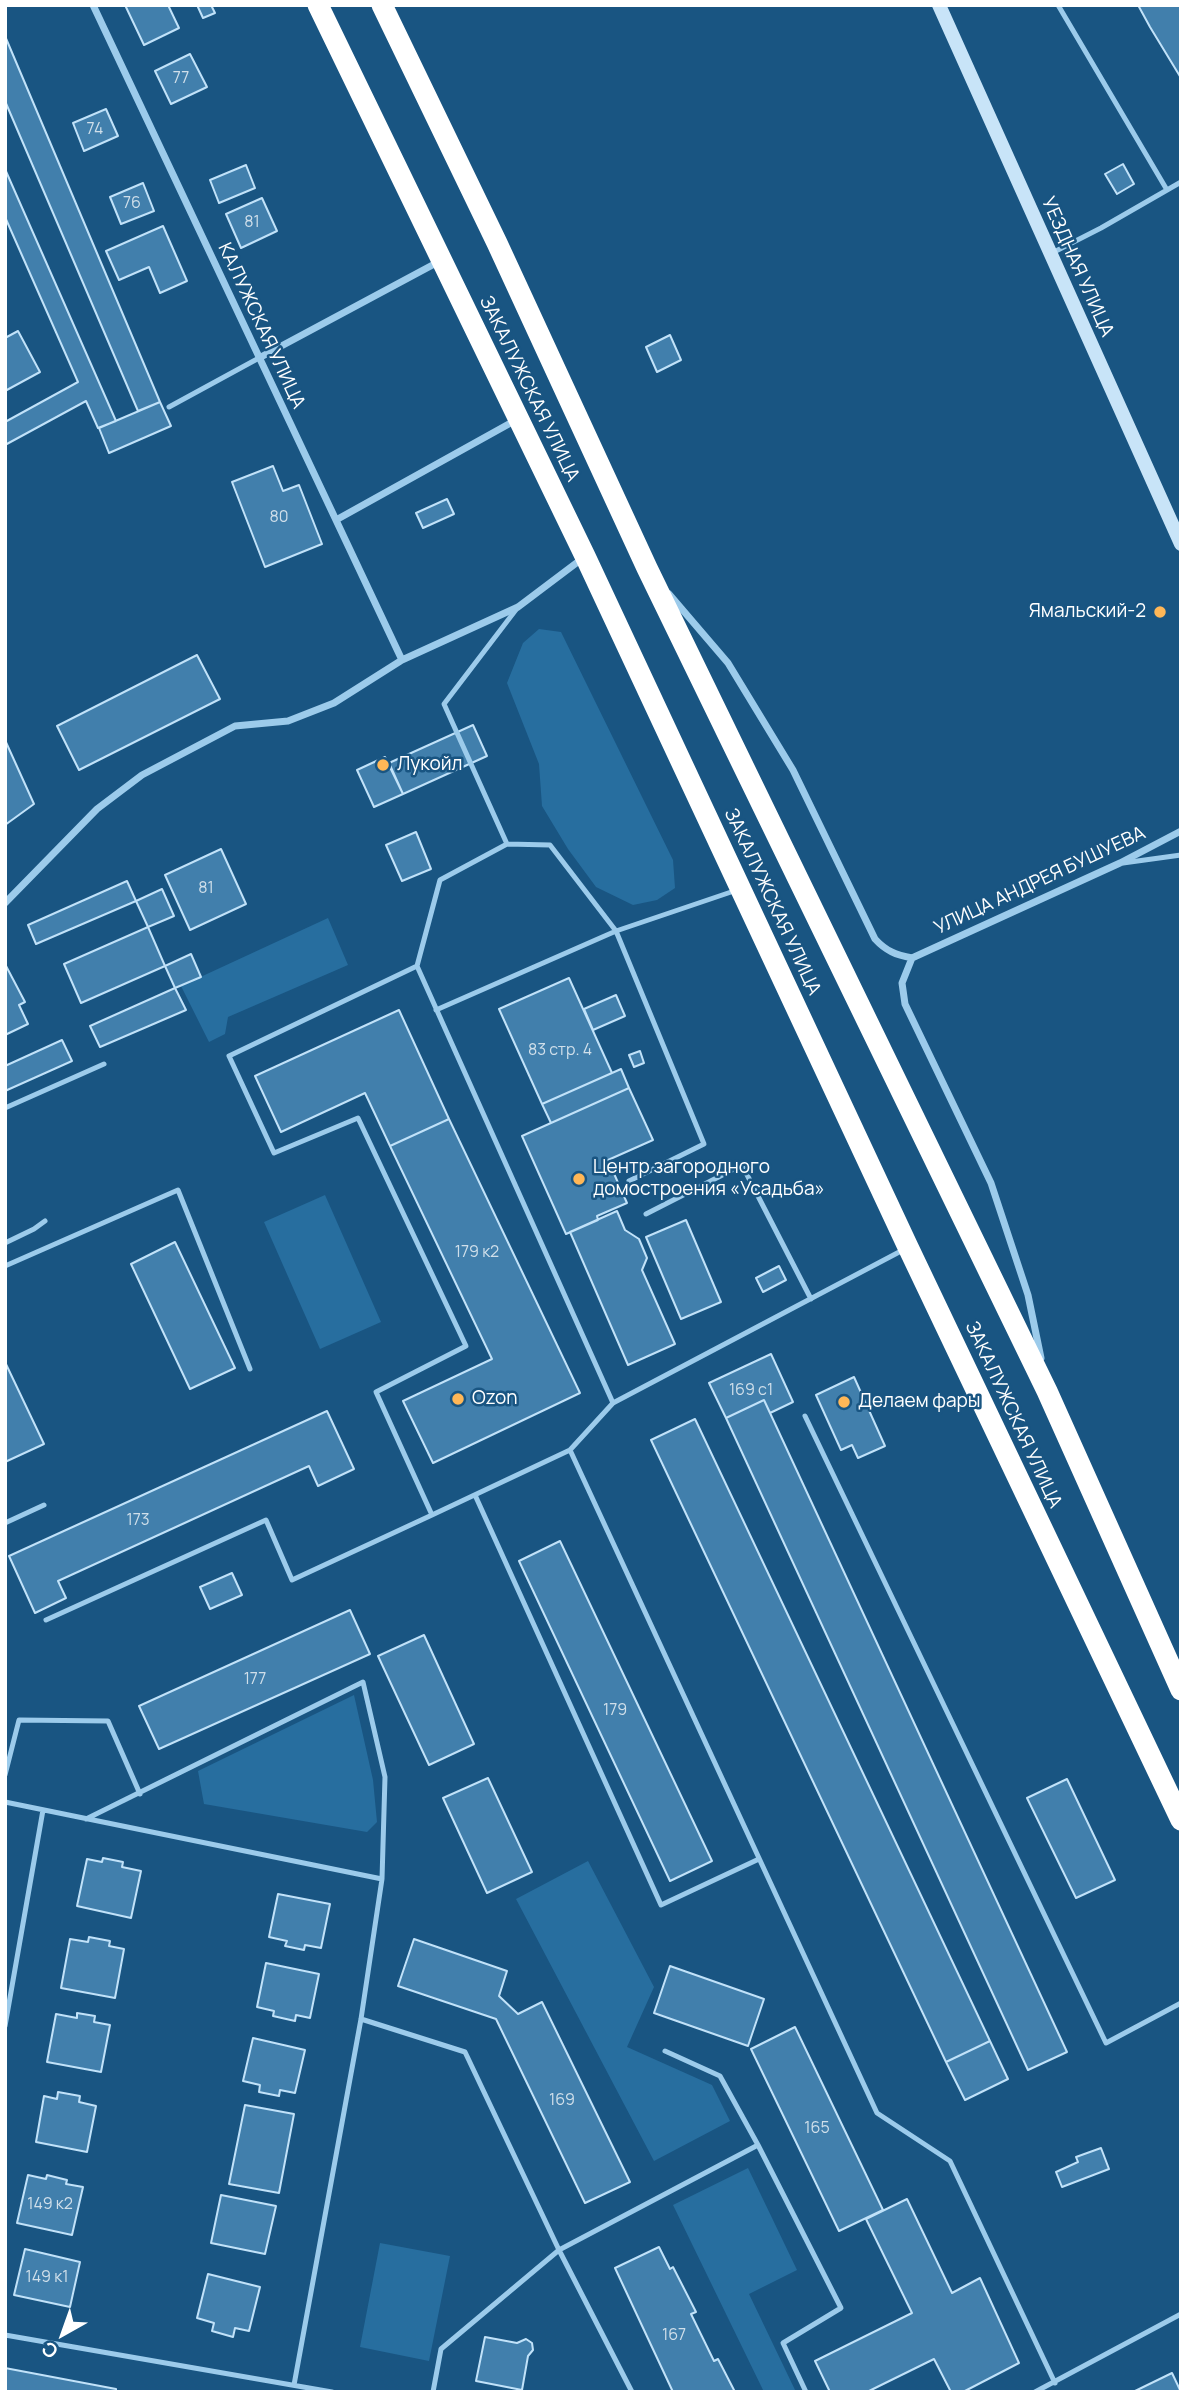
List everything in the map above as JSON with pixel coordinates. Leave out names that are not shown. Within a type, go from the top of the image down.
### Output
[{"type":"highway","name":"ЗАКАЛУЖСКАЯ УЛИЦА","points":[[318,5],[585,556],[908,1247],[1181,1820]]},
{"type":"highway","points":[[382,5],[497,243],[647,568],[1047,1391],[1181,1690]]},
{"type":"street","name":"КАЛУЖСКАЯ УЛИЦА","points":[[93,5],[402,660]]},
{"type":"street","name":"УЕЗДНАЯ УЛИЦА","points":[[939,5],[1181,544]]},
{"type":"street","points":[[259,358],[440,261]]},
{"type":"street","points":[[336,520],[518,419]]},
{"type":"street","points":[[5,903],[97,809],[142,775],[235,726],[288,721],[334,703],[402,660],[518,607],[585,556]]},
{"type":"street","points":[[647,568],[728,663],[793,770],[875,939],[884,949],[912,958],[902,983],[905,1004],[991,1183],[1028,1295],[1047,1391]]},
{"type":"street","name":"УЛИЦА АНДРЕЯ БУШУЕВА","points":[[912,958],[1120,863],[1181,831]]},
{"type":"lane","points":[[1058,5],[1167,190]]},
{"type":"lane","points":[[1051,253],[1181,182]]},
{"type":"lane","points":[[169,407],[259,358]]},
{"type":"lane","points":[[507,844],[443,704],[518,607]]},
{"type":"lane","points":[[613,1404],[417,967],[440,880],[507,844],[550,845],[616,931],[704,1144],[629,1181]]},
{"type":"lane","points":[[1120,863],[1181,855]]},
{"type":"lane","points":[[436,1010],[616,931],[740,889]]},
{"type":"lane","points":[[417,967],[229,1056],[274,1153],[358,1118],[466,1346],[376,1392],[432,1515]]},
{"type":"lane","points":[[5,1108],[104,1065]]},
{"type":"lane","points":[[646,1214],[742,1165],[811,1299]]},
{"type":"lane","points":[[5,1266],[178,1190],[250,1369]]},
{"type":"lane","points":[[5,1243],[45,1221]]},
{"type":"lane","points":[[46,1620],[266,1520],[292,1580],[570,1450],[613,1404],[908,1247]]},
{"type":"lane","points":[[805,1416],[1106,2043],[1181,2003]]},
{"type":"lane","points":[[570,1450],[877,2113],[950,2161],[1055,2383]]},
{"type":"lane","points":[[475,1495],[661,1905],[759,1860]]},
{"type":"lane","points":[[5,1523],[44,1504]]},
{"type":"lane","points":[[86,1819],[363,1682],[386,1777],[382,1879],[361,2018],[294,2385]]},
{"type":"lane","points":[[5,1774],[19,1720],[108,1720],[140,1794]]},
{"type":"lane","points":[[5,1802],[382,1879]]},
{"type":"lane","points":[[5,2026],[43,1810]]},
{"type":"lane","points":[[361,2018],[465,2052],[559,2250],[632,2392]]},
{"type":"lane","points":[[665,2051],[720,2076],[841,2308],[783,2343],[806,2392]]},
{"type":"lane","points":[[433,2392],[441,2349],[559,2250],[758,2145]]},
{"type":"lane","points":[[1035,2392],[1181,2314]]},
{"type":"lane","points":[[5,2335],[332,2392]]},
{"type":"shaded area","points":[[539,629],[561,632],[673,860],[675,888],[657,900],[633,905],[596,887],[568,849],[542,806],[539,764],[507,683],[523,643]]},
{"type":"shaded area","points":[[328,918],[348,965],[228,1017],[225,1034],[209,1042],[181,986]]},
{"type":"shaded area","points":[[325,1195],[381,1322],[320,1349],[264,1222]]},
{"type":"shaded area","points":[[354,1695],[373,1780],[377,1822],[367,1832],[204,1804],[198,1771]]},
{"type":"shaded area","points":[[588,1861],[654,1987],[627,2047],[712,2085],[730,2121],[654,2161],[516,1899]]},
{"type":"shaded area","points":[[748,2168],[797,2270],[749,2294],[796,2392],[764,2392],[673,2205]]},
{"type":"shaded area","points":[[380,2243],[450,2256],[429,2361],[360,2347]]},
{"type":"building","points":[[125,5],[168,5],[179,28],[144,45]]},
{"type":"building","points":[[197,5],[211,5],[215,13],[203,18]]},
{"type":"building","points":[[1138,5],[1181,5],[1181,78],[1150,27]]},
{"type":"building","points":[[5,36],[160,402],[138,411],[5,101]]},
{"type":"building","points":[[190,54],[207,87],[171,104],[155,71]]},
{"type":"building","points":[[106,109],[118,136],[84,151],[73,123]]},
{"type":"building","points":[[1123,164],[1134,184],[1117,194],[1105,174]]},
{"type":"building","points":[[246,165],[255,188],[219,203],[210,180]]},
{"type":"building","points":[[5,169],[116,421],[98,428],[86,401],[5,445],[5,422],[78,382],[5,217]]},
{"type":"building","points":[[143,183],[154,211],[121,224],[110,197]]},
{"type":"building","points":[[262,198],[277,231],[241,248],[226,214]]},
{"type":"building","points":[[163,226],[187,281],[160,293],[149,267],[119,280],[106,251]]},
{"type":"building","points":[[18,331],[40,372],[5,391],[5,338]]},
{"type":"building","points":[[670,335],[681,360],[657,372],[646,347]]},
{"type":"building","points":[[160,402],[171,426],[109,453],[99,428]]},
{"type":"building","points":[[273,466],[283,491],[299,485],[322,544],[265,567],[232,482]]},
{"type":"building","points":[[447,499],[454,514],[423,528],[416,513]]},
{"type":"building","points":[[197,655],[220,699],[79,770],[57,726]]},
{"type":"building","points":[[473,725],[487,756],[403,794],[389,763]]},
{"type":"building","points":[[5,740],[34,804],[5,825]]},
{"type":"building","points":[[385,757],[403,794],[374,807],[357,770]]},
{"type":"building","points":[[416,832],[431,869],[402,881],[386,845]]},
{"type":"building","points":[[221,849],[246,904],[190,930],[165,875]]},
{"type":"building","points":[[127,881],[136,901],[36,944],[28,925]]},
{"type":"building","points":[[162,889],[174,916],[148,927],[136,901]]},
{"type":"building","points":[[148,927],[165,966],[81,1003],[64,964]]},
{"type":"building","points":[[191,954],[201,977],[175,988],[165,966]]},
{"type":"building","points":[[5,964],[25,1002],[19,1005],[28,1024],[5,1035]]},
{"type":"building","points":[[569,978],[612,1073],[542,1104],[499,1009]]},
{"type":"building","points":[[175,988],[186,1010],[100,1047],[90,1026]]},
{"type":"building","points":[[616,995],[625,1016],[593,1030],[584,1009]]},
{"type":"building","points":[[399,1010],[449,1119],[390,1146],[365,1093],[281,1132],[255,1076]]},
{"type":"building","points":[[62,1040],[72,1061],[5,1091],[5,1066]]},
{"type":"building","points":[[640,1051],[644,1063],[634,1067],[629,1055]]},
{"type":"building","points":[[621,1069],[629,1088],[551,1123],[542,1104]]},
{"type":"building","name":"Центр загородного домостроения «Усадьба»","points":[[629,1088],[653,1140],[608,1160],[627,1203],[566,1234],[522,1136]]},
{"type":"building","points":[[449,1119],[580,1393],[433,1463],[403,1401],[492,1359],[390,1146]]},
{"type":"building","name":"Центр загородного домостроения «Усадьба»","points":[[617,1211],[625,1230],[639,1239],[647,1258],[642,1270],[675,1344],[628,1365],[570,1232]]},
{"type":"building","name":"Центр загородного домостроения «Усадьба»","points":[[686,1220],[721,1302],[681,1319],[646,1237]]},
{"type":"building","points":[[175,1242],[235,1368],[190,1389],[131,1264]]},
{"type":"building","points":[[779,1266],[786,1280],[763,1292],[756,1278]]},
{"type":"building","points":[[771,1354],[793,1402],[770,1413],[764,1400],[726,1418],[709,1383]]},
{"type":"building","points":[[5,1362],[44,1444],[5,1462]]},
{"type":"building","points":[[854,1377],[885,1446],[858,1458],[852,1445],[841,1450],[816,1395]]},
{"type":"building","points":[[764,1400],[1067,2052],[1028,2070],[726,1418]]},
{"type":"building","points":[[327,1411],[354,1469],[318,1486],[309,1466],[58,1581],[66,1598],[35,1613],[9,1556]]},
{"type":"building","points":[[695,1419],[990,2041],[946,2062],[651,1440]]},
{"type":"building","points":[[560,1541],[712,1861],[670,1881],[519,1561]]},
{"type":"building","points":[[232,1573],[242,1595],[210,1609],[200,1587]]},
{"type":"building","points":[[350,1610],[370,1654],[159,1749],[139,1706]]},
{"type":"building","points":[[424,1635],[474,1744],[429,1765],[378,1656]]},
{"type":"building","points":[[488,1778],[532,1872],[487,1893],[443,1798]]},
{"type":"building","points":[[1067,1779],[1115,1880],[1076,1898],[1027,1798]]},
{"type":"building","points":[[103,1858],[123,1862],[122,1867],[141,1871],[131,1918],[77,1906],[87,1859],[102,1862]]},
{"type":"building","points":[[278,1894],[330,1904],[321,1948],[305,1945],[304,1950],[285,1946],[287,1941],[269,1937]]},
{"type":"building","points":[[89,1937],[110,1941],[109,1946],[124,1949],[115,1998],[61,1988],[70,1939],[88,1942]]},
{"type":"building","points":[[414,1939],[507,1971],[499,1996],[518,2014],[542,2002],[630,2182],[585,2203],[496,2019],[398,1986]]},
{"type":"building","points":[[266,1963],[319,1974],[310,2018],[296,2015],[295,2021],[273,2016],[274,2011],[257,2007]]},
{"type":"building","points":[[670,1966],[764,1999],[748,2046],[654,2013]]},
{"type":"building","points":[[77,2013],[95,2016],[94,2022],[110,2025],[101,2072],[47,2062],[56,2014],[77,2018]]},
{"type":"building","points":[[795,2027],[883,2210],[839,2231],[751,2049]]},
{"type":"building","points":[[253,2038],[305,2050],[295,2093],[280,2090],[279,2096],[259,2092],[260,2085],[243,2081]]},
{"type":"building","points":[[990,2041],[1008,2079],[965,2100],[946,2062]]},
{"type":"building","points":[[58,2092],[80,2096],[79,2102],[96,2106],[87,2152],[36,2142],[44,2096],[57,2099]]},
{"type":"building","points":[[245,2105],[294,2114],[279,2193],[229,2184]]},
{"type":"building","points":[[1101,2148],[1109,2169],[1062,2187],[1056,2172],[1078,2162],[1076,2157]]},
{"type":"building","points":[[28,2175],[46,2179],[47,2175],[67,2180],[66,2184],[83,2187],[72,2235],[17,2223]]},
{"type":"building","points":[[221,2195],[276,2206],[265,2254],[211,2243]]},
{"type":"building","points":[[907,2199],[952,2293],[980,2278],[1019,2363],[963,2392],[951,2392],[934,2359],[867,2392],[830,2392],[815,2361],[912,2313],[866,2219]]},
{"type":"building","points":[[659,2247],[670,2269],[673,2267],[696,2312],[691,2314],[714,2361],[718,2359],[735,2392],[673,2392],[615,2268]]},
{"type":"building","points":[[25,2249],[80,2262],[70,2307],[14,2295]]},
{"type":"building","points":[[208,2274],[260,2287],[249,2331],[235,2328],[233,2337],[212,2331],[214,2323],[197,2318]]},
{"type":"building","points":[[485,2337],[517,2343],[526,2339],[532,2343],[533,2350],[528,2356],[522,2390],[476,2381]]},
{"type":"building","points":[[5,2368],[116,2389],[116,2392],[5,2392]]},
{"type":"building","points":[[1172,2373],[1181,2392],[1133,2392]]},
{"type":"place","name":"Ямальский-2","points":[[1160,612]]},
{"type":"place","name":"Лукойл","points":[[383,765]]},
{"type":"place","name":"Центр загородного домостроения «Усадьба»","points":[[579,1179]]},
{"type":"place","name":"Ozon","points":[[458,1399]]},
{"type":"place","name":"Делаем фары","points":[[844,1402]]}]
